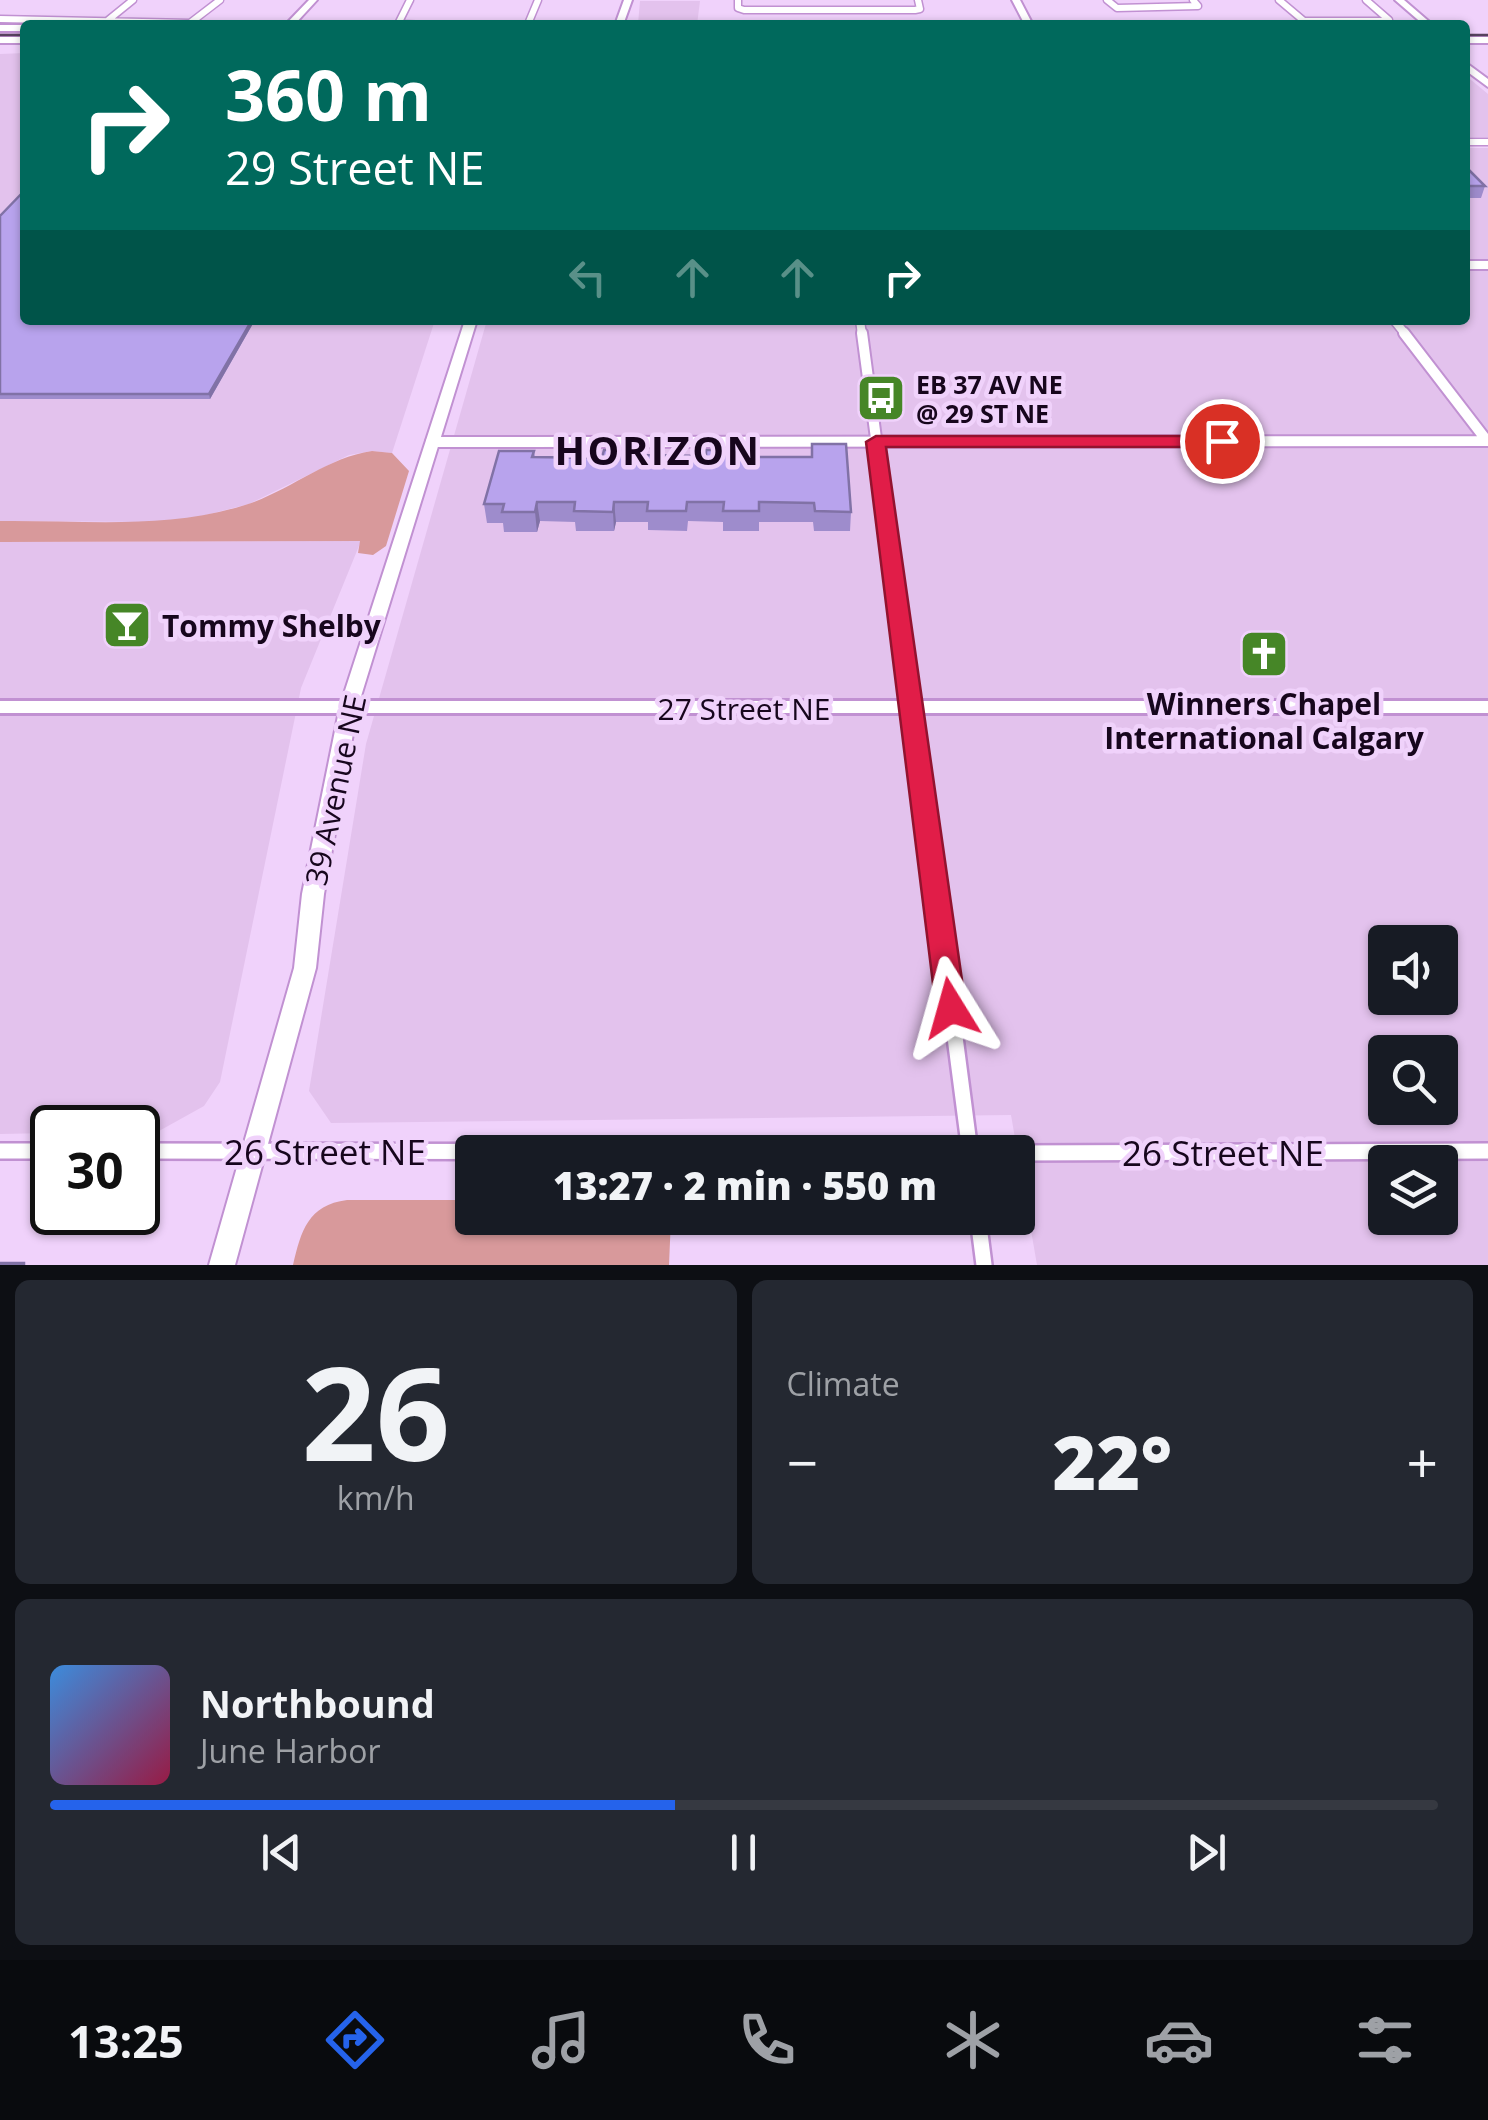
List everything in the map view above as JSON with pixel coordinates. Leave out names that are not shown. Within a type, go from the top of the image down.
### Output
[{"type":"street","points":[[108,20],[133,0]]},
{"type":"street","points":[[195,20],[220,0]]},
{"type":"street","points":[[738,0],[738,8],[744,10],[916,10],[920,9],[918,0]]},
{"type":"street","points":[[1107,0],[1117,8],[1198,6],[1193,0]]},
{"type":"street","points":[[1279,0],[1303,20]]},
{"type":"street","points":[[1366,0],[1389,20]]},
{"type":"street","points":[[1388,0],[1406,20]]},
{"type":"street","points":[[1398,0],[1420,20]]},
{"type":"street","points":[[0,19],[54,20]]},
{"type":"street","points":[[1470,50],[1488,72]]},
{"type":"street","name":"39 Avenue NE","points":[[222,1265],[305,968],[313,894],[349,706],[469,325]]},
{"type":"street","points":[[861,325],[968,1135]]},
{"type":"street","points":[[1398,325],[1488,441]]},
{"type":"street","points":[[431,442],[1488,441]]},
{"type":"street","name":"27 Street NE","points":[[0,707],[1488,707]]},
{"type":"street","points":[[0,1151],[30,1151]]},
{"type":"street","name":"26 Street NE","points":[[160,1151],[455,1151]]},
{"type":"street","name":"26 Street NE","points":[[1035,1153],[1488,1151]]},
{"type":"street","points":[[980,1235],[984,1265]]},
{"type":"shaded area","points":[[640,1],[700,1],[698,20],[638,20]]},
{"type":"shaded area","points":[[20,53],[20,325],[433,325],[392,453],[349,455],[249,504],[198,517],[154,522],[0,521],[0,54]]},
{"type":"shaded area","points":[[1470,79],[1488,94],[1488,137],[1470,137]]},
{"type":"shaded area","points":[[1470,148],[1488,148],[1488,1265],[1037,1265],[1032,1235],[1035,1235],[1035,1135],[1014,1135],[1011,1115],[331,1123],[309,1091],[366,744],[486,325],[1470,325]]},
{"type":"shaded area","points":[[372,451],[392,453],[409,471],[386,546],[373,555],[358,553],[360,541],[0,542],[0,521],[154,521],[215,513],[261,499],[339,460]]},
{"type":"shaded area","points":[[361,541],[301,688],[220,1082],[204,1106],[160,1130],[160,1105],[30,1105],[30,1133],[0,1134],[0,542]]},
{"type":"shaded area","points":[[455,1200],[455,1235],[670,1235],[669,1265],[293,1265],[308,1222],[323,1207],[334,1203]]},
{"type":"building","points":[[1470,171],[1485,186],[1470,186]]},
{"type":"building","points":[[20,195],[20,325],[249,325],[209,394],[0,394],[0,216]]},
{"type":"building","points":[[812,444],[846,444],[851,512],[815,511],[814,503],[759,502],[759,511],[723,511],[724,502],[687,502],[686,511],[647,511],[648,502],[614,502],[613,512],[574,511],[575,502],[537,502],[535,512],[502,512],[504,504],[484,504],[499,451],[534,451],[532,457],[602,458],[604,450],[706,456],[706,450],[742,450],[742,457],[812,457]]},
{"type":"tram line","points":[[0,35],[20,35]]},
{"type":"tram line","points":[[1470,35],[1488,35]]},
{"type":"place","name":"EB 37 AV NE @ 29 ST NE","points":[[881,398]]},
{"type":"place","name":"Tommy Shelby","points":[[127,625]]},
{"type":"place","name":"Winners Chapel International Calgary","points":[[1264,654]]},
{"type":"district","name":"HORIZON","points":[[658,449]]},
{"type":"route","points":[[951,1008],[876,442],[1222,441]]}]
